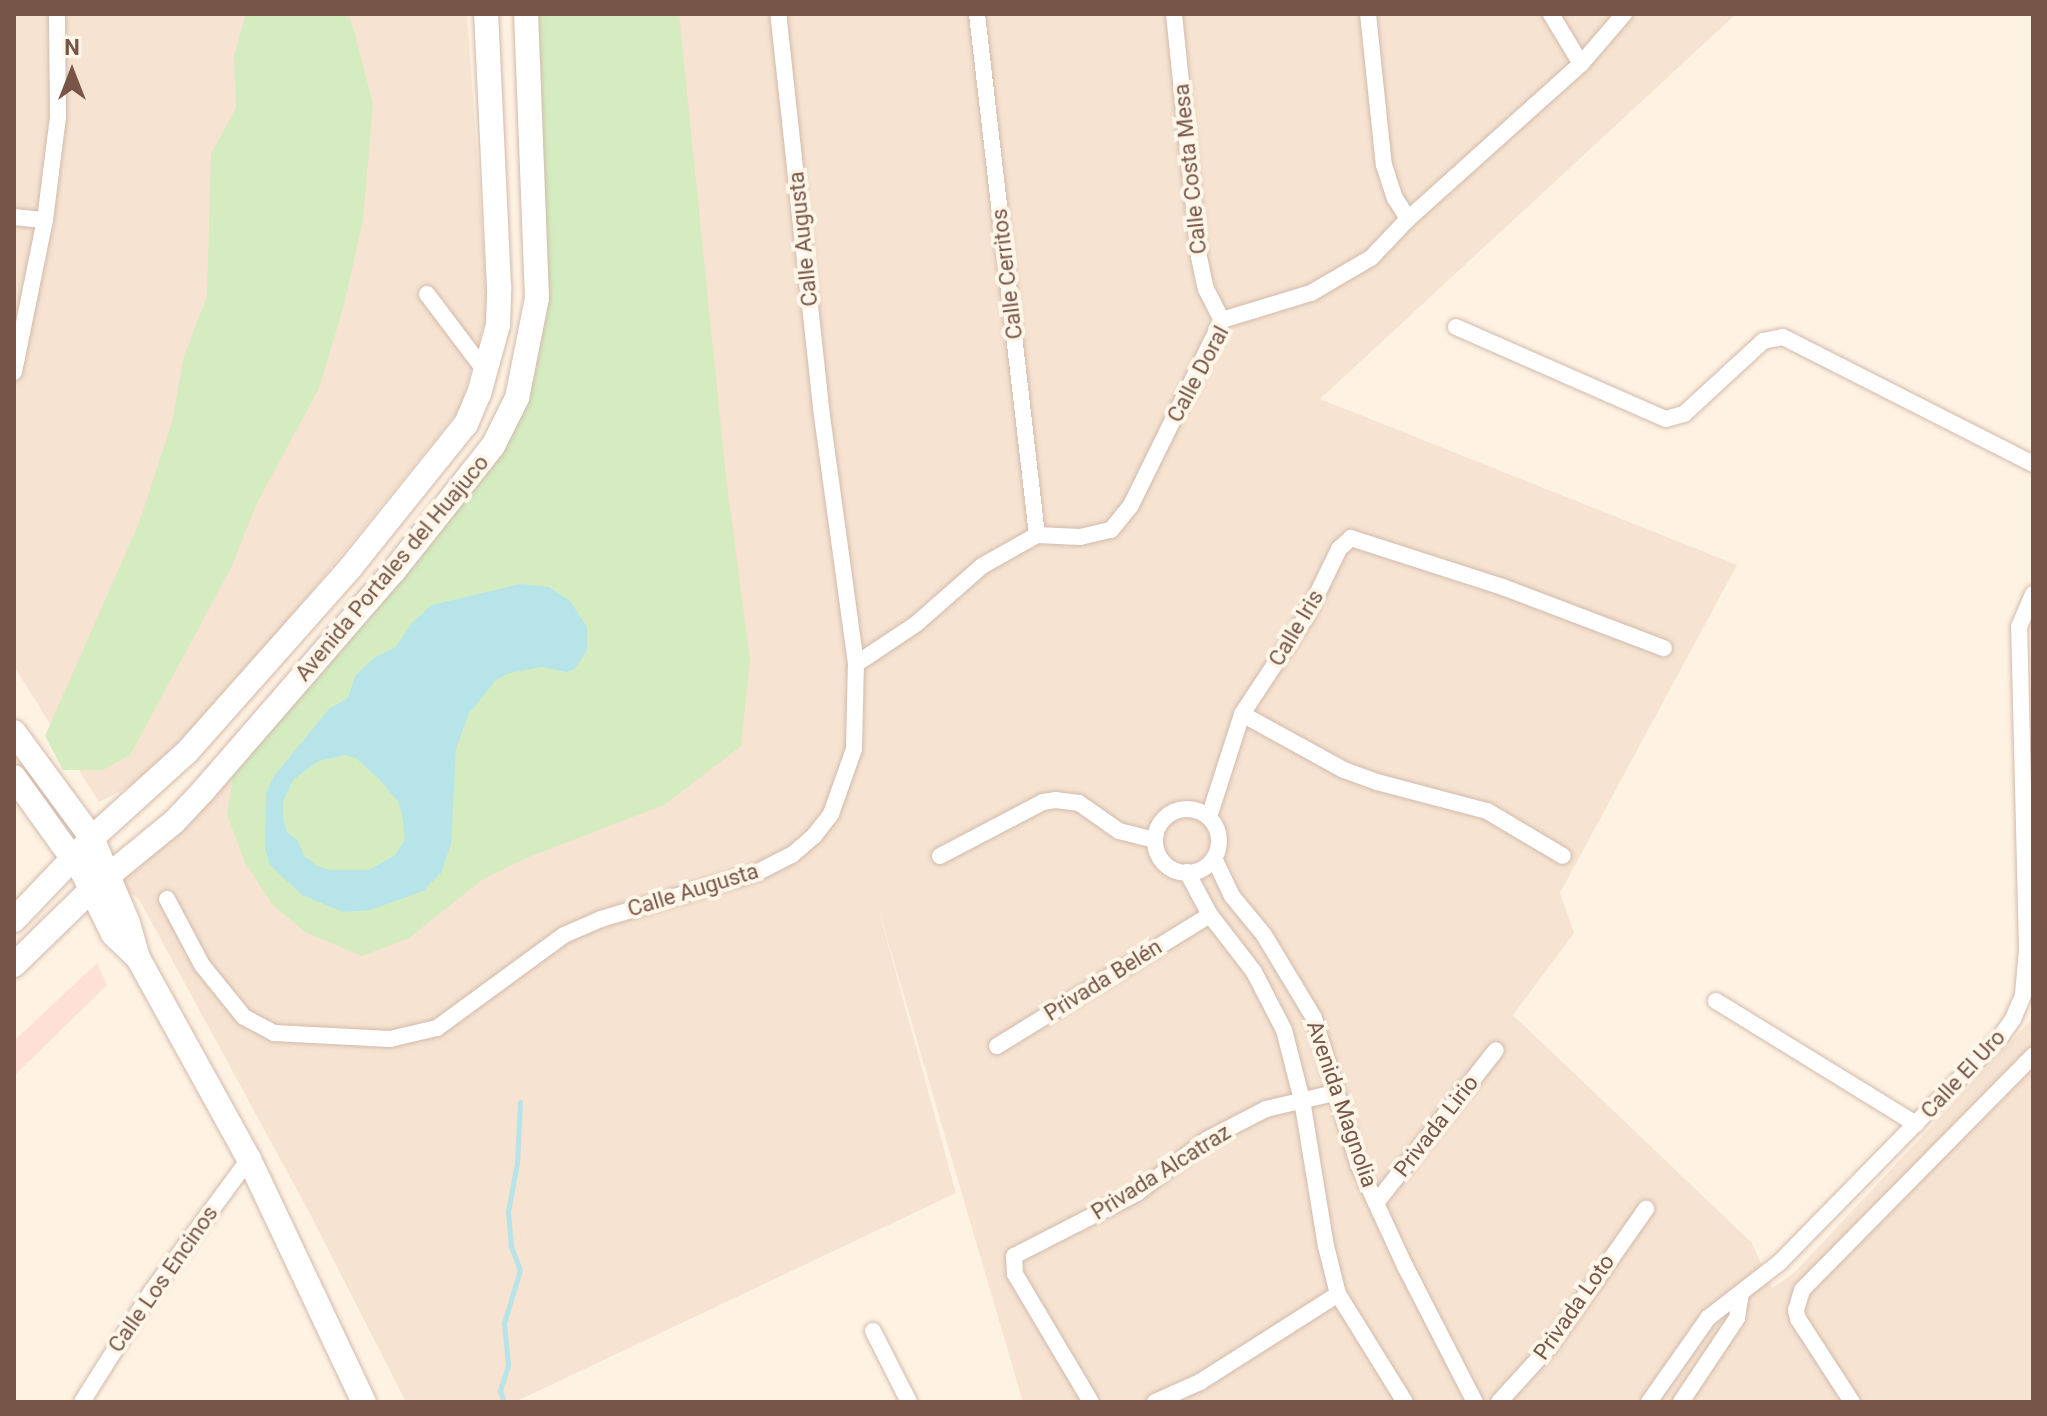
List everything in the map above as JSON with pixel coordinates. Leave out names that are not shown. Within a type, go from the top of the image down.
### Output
[{"type":"street","points":[[14,372],[45,220],[58,117],[57,14]]},
{"type":"street","name":"Avenida Portales del Huajuco","points":[[14,920],[92,838],[176,762],[351,567],[454,443],[466,424],[498,325],[499,287],[486,14]]},
{"type":"street","name":"Avenida Portales del Huajuco","points":[[14,965],[100,884],[174,822],[393,572],[493,446],[517,398],[537,298],[526,14]]},
{"type":"street","name":"Calle Augusta","points":[[167,899],[202,965],[244,1017],[274,1033],[390,1039],[437,1028],[564,935],[601,919],[758,872],[792,855],[814,836],[831,814],[854,749],[856,664],[821,407],[778,14]]},
{"type":"street","name":"Calle Cerritos","points":[[977,14],[1037,535]]},
{"type":"street","name":"Calle Costa Mesa","points":[[1174,14],[1199,257],[1206,289],[1222,320]]},
{"type":"street","points":[[1368,14],[1384,165],[1395,198],[1408,219]]},
{"type":"street","points":[[1551,14],[1581,64]]},
{"type":"street","name":"Calle Doral","points":[[856,664],[916,624],[982,566],[1037,535],[1098,534],[1111,530],[1121,519],[1222,320],[1311,293],[1371,258],[1408,219],[1581,64],[1624,14]]},
{"type":"street","points":[[14,217],[45,220]]},
{"type":"street","points":[[427,294],[485,371]]},
{"type":"street","points":[[1456,327],[1666,419],[1684,414],[1763,341],[1783,337],[2033,464]]},
{"type":"street","name":"Calle Iris","points":[[1209,817],[1242,714],[1306,617],[1339,549],[1347,540],[1363,540],[1664,648]]},
{"type":"street","name":"Calle El Uro","points":[[1649,1402],[1708,1318],[1779,1263],[2001,1036],[2028,994],[2029,812],[2019,627],[2033,594]]},
{"type":"street","points":[[1242,714],[1344,770],[1377,782],[1487,811],[1563,856]]},
{"type":"street","points":[[14,732],[92,838],[113,934],[138,958],[249,1159],[364,1402]]},
{"type":"street","points":[[176,762],[204,788]]},
{"type":"street","points":[[14,777],[73,859],[100,884]]},
{"type":"street","points":[[940,856],[1043,802],[1055,800],[1079,803],[1119,831],[1155,840]]},
{"type":"street","points":[[1178,810],[1199,811],[1209,817],[1219,836],[1214,858],[1207,866],[1187,872],[1168,866],[1157,850],[1155,840],[1161,822],[1178,810]]},
{"type":"street","name":"Avenida Magnolia","points":[[1214,858],[1232,896],[1271,945],[1314,1018],[1334,1093],[1358,1164],[1475,1402]]},
{"type":"street","name":"Avenida Magnolia","points":[[1187,872],[1210,915],[1254,972],[1284,1030],[1302,1100],[1326,1246],[1338,1294],[1405,1402]]},
{"type":"street","name":"Privada Belén","points":[[997,1046],[1210,915]]},
{"type":"street","points":[[1716,1001],[1916,1124]]},
{"type":"street","name":"Privada Lirio","points":[[1376,1203],[1496,1050]]},
{"type":"street","points":[[1852,1402],[1798,1319],[1796,1310],[1802,1290],[2033,1056]]},
{"type":"street","name":"Privada Alcatraz","points":[[1091,1402],[1015,1274],[1014,1256],[1137,1193],[1208,1139],[1266,1109],[1334,1093]]},
{"type":"street","name":"Calle Los Encinos","points":[[82,1402],[152,1291],[249,1159]]},
{"type":"street","name":"Privada Loto","points":[[1499,1402],[1549,1347],[1646,1209]]},
{"type":"street","points":[[1155,1402],[1200,1382],[1338,1294]]},
{"type":"street","points":[[1681,1402],[1737,1318],[1741,1294]]},
{"type":"street","points":[[873,1331],[909,1402]]},
{"type":"shaded area","points":[[14,14],[467,14],[488,310],[460,409],[169,767],[99,802],[14,666]]},
{"type":"shaded area","points":[[526,14],[1736,14],[1320,399],[1737,565],[1560,893],[1574,933],[1513,1015],[1752,1243],[1772,1288],[1794,1273],[2033,1018],[2033,1402],[1023,1402],[877,904],[956,1193],[515,1402],[406,1402],[308,1210],[139,899],[108,879],[476,469],[530,344]]},
{"type":"shaded area","points":[[97,963],[107,985],[14,1076],[14,1041]]},
{"type":"green space","points":[[246,14],[348,14],[354,31],[373,104],[363,220],[344,305],[319,388],[256,505],[231,568],[130,755],[103,770],[63,770],[45,736],[139,523],[172,422],[184,356],[207,297],[211,154],[236,108],[234,56]]},
{"type":"green space","points":[[537,14],[679,14],[726,477],[750,660],[741,746],[664,805],[531,856],[483,879],[409,938],[362,956],[305,932],[272,904],[245,862],[227,815],[235,763],[331,659],[455,514],[517,425],[538,363],[544,322]]},
{"type":"water","points":[[520,584],[549,587],[570,601],[587,627],[587,650],[575,669],[567,672],[542,667],[509,673],[496,680],[469,713],[456,749],[451,844],[441,873],[423,891],[370,910],[343,912],[302,895],[270,865],[265,848],[266,793],[274,776],[329,709],[348,698],[355,676],[374,658],[396,647],[412,623],[432,605]],"holes":[[[345,755],[356,758],[399,803],[405,840],[394,856],[369,870],[330,870],[317,866],[304,856],[298,841],[287,832],[283,802],[293,780],[318,761]]]},
{"type":"waterway","points":[[504,1402],[500,1391],[508,1364],[504,1323],[520,1270],[511,1246],[508,1212],[517,1163],[520,1102]]}]
